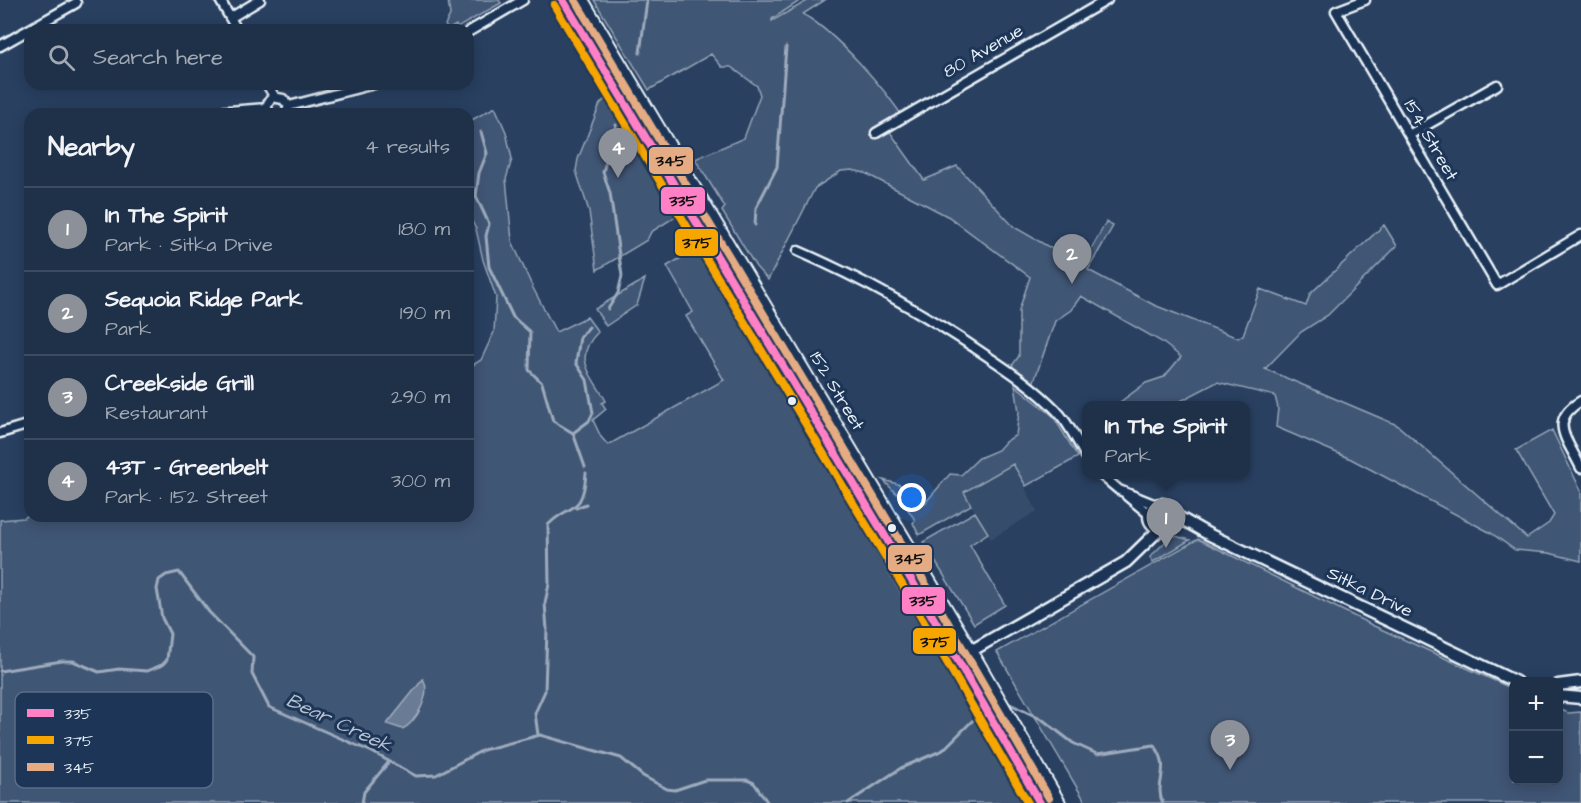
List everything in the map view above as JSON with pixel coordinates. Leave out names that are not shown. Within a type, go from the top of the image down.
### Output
[{"type":"main road","name":"152 Street","points":[[563,0],[957,659],[1040,803]]},
{"type":"main road","name":"152 Street","points":[[582,0],[971,651],[1059,803]]},
{"type":"street","points":[[220,0],[234,24]]},
{"type":"street","points":[[230,18],[260,0]]},
{"type":"street","points":[[474,29],[523,0]]},
{"type":"street","name":"80 Avenue","points":[[876,133],[1107,0]]},
{"type":"street","name":"154 Street","points":[[1365,0],[1336,11],[1497,285],[1581,235]]},
{"type":"street","points":[[39,24],[76,3]]},
{"type":"street","points":[[0,46],[24,32]]},
{"type":"street","points":[[1409,135],[1497,85]]},
{"type":"street","points":[[270,90],[274,96],[285,100],[287,108]]},
{"type":"street","points":[[294,108],[354,90]]},
{"type":"street","points":[[268,108],[268,100],[274,96]]},
{"type":"street","points":[[798,251],[856,276],[903,303],[1007,370],[1057,410],[1069,424],[1082,448]]},
{"type":"street","points":[[1581,401],[1564,413],[1562,419],[1563,430],[1581,468]]},
{"type":"street","points":[[0,433],[24,426]]},
{"type":"street","points":[[957,659],[1135,555],[1160,518],[1106,479]]},
{"type":"street","name":"Sitka Drive","points":[[1160,518],[1208,534],[1509,678]]},
{"type":"street","points":[[1563,684],[1581,682]]},
{"type":"street","points":[[1563,696],[1581,698]]},
{"type":"shaded area","points":[[448,0],[499,0],[501,3],[464,24],[446,24],[450,15]]},
{"type":"shaded area","points":[[594,0],[801,0],[772,21],[809,0],[825,0],[803,14],[845,48],[897,108],[906,122],[890,132],[924,180],[957,166],[1014,227],[1082,266],[1106,222],[1113,226],[1088,270],[1154,305],[1238,338],[1243,335],[1260,289],[1306,306],[1310,294],[1384,225],[1397,246],[1328,315],[1301,332],[1265,369],[1397,425],[1527,538],[1549,523],[1554,515],[1516,450],[1552,430],[1581,491],[1581,561],[1549,553],[1515,550],[1491,533],[1351,459],[1276,427],[1278,408],[1275,396],[1217,382],[1181,401],[1121,401],[1146,383],[1164,377],[1181,357],[1162,342],[1081,296],[1071,310],[1055,321],[1033,384],[1011,367],[1019,356],[1019,310],[1030,277],[949,217],[865,173],[852,170],[841,171],[815,188],[768,280],[756,267],[722,211],[725,207],[695,159],[744,138],[760,95],[757,86],[731,67],[722,67],[711,54],[649,90]]},
{"type":"shaded area","points":[[608,96],[678,215],[651,232],[647,240],[597,270],[589,211],[576,171],[578,159],[600,104]]},
{"type":"shaded area","points":[[495,107],[506,132],[512,159],[506,179],[512,241],[556,332],[587,317],[598,332],[590,341],[585,358],[590,374],[606,401],[602,403],[606,409],[593,420],[601,437],[608,445],[724,380],[686,316],[693,312],[667,266],[698,248],[1024,803],[0,803],[0,520],[24,518],[24,522],[474,522],[474,364],[481,360],[494,332],[496,297],[474,225],[474,119]]},
{"type":"shaded area","points":[[645,279],[637,305],[606,326],[595,309]]},
{"type":"shaded area","points":[[1015,385],[1053,416],[1078,457],[1026,486],[1013,464],[964,492],[971,505],[919,535],[913,523],[915,520],[900,497],[883,480],[898,484],[925,503],[950,474],[961,475],[979,458],[998,450],[1016,435],[1019,412]]},
{"type":"shaded area","points":[[1013,464],[1037,511],[991,539],[964,493]]},
{"type":"shaded area","points":[[975,512],[988,533],[970,545],[1005,605],[974,624],[923,542]]},
{"type":"shaded area","points":[[1172,535],[1190,540],[1153,562],[1150,557]]},
{"type":"shaded area","points":[[1198,539],[1374,626],[1509,687],[1509,785],[1563,785],[1563,711],[1568,713],[1581,712],[1581,803],[1086,803],[997,652]]},
{"type":"shaded area","points":[[423,679],[424,700],[417,715],[402,729],[387,724]]},
{"type":"waterway","points":[[640,53],[647,0]]},
{"type":"waterway","points":[[755,225],[756,208],[777,167],[786,47]]},
{"type":"waterway","points":[[608,309],[618,293],[622,276],[610,193],[603,172],[616,125]]},
{"type":"waterway","points":[[481,132],[487,153],[479,173],[476,196],[489,224],[486,236],[489,267],[513,317],[530,332],[529,370],[542,383],[553,421],[573,433]]},
{"type":"waterway","points":[[585,467],[573,433],[589,421],[593,413],[587,380],[576,363],[580,337],[589,327]]},
{"type":"waterway","points":[[538,735],[535,713],[545,691],[547,630],[545,603],[549,584],[548,525],[578,503],[582,496],[586,473]]},
{"type":"waterway","points":[[576,508],[586,504]]},
{"type":"waterway","name":"Bear Creek","points":[[0,671],[62,661],[73,661],[99,672],[119,669],[147,671],[162,665],[167,660],[170,634],[162,618],[157,589],[159,580],[166,575],[179,572],[209,612],[253,657],[252,674],[269,707],[372,752],[416,776],[436,775],[483,750],[540,735],[621,758],[643,776],[667,789],[675,790],[705,780],[747,780],[754,783],[768,803]]},
{"type":"waterway","name":"Bear Creek","points":[[1006,705],[1010,704],[1043,720],[1073,743],[1097,754],[1154,745],[1162,761],[1160,789],[1163,803]]},
{"type":"waterway","name":"Bear Creek","points":[[848,803],[901,768],[943,750],[972,721],[986,713]]},
{"type":"waterway","points":[[362,803],[364,792],[388,763]]},
{"type":"transit line","name":"335","points":[[563,0],[912,581],[1040,803]]},
{"type":"transit line","name":"345","points":[[575,0],[921,576],[1049,798]]},
{"type":"transit line","name":"375","points":[[554,5],[903,586],[1028,803]]},
{"type":"place","name":"43T - Greenbelt","points":[[618,178]]},
{"type":"place","name":"Sequoia Ridge Park","points":[[1072,284]]},
{"type":"place","name":"In The Spirit","points":[[1166,548]]},
{"type":"place","name":"Creekside Grill","points":[[1230,770]]}]
